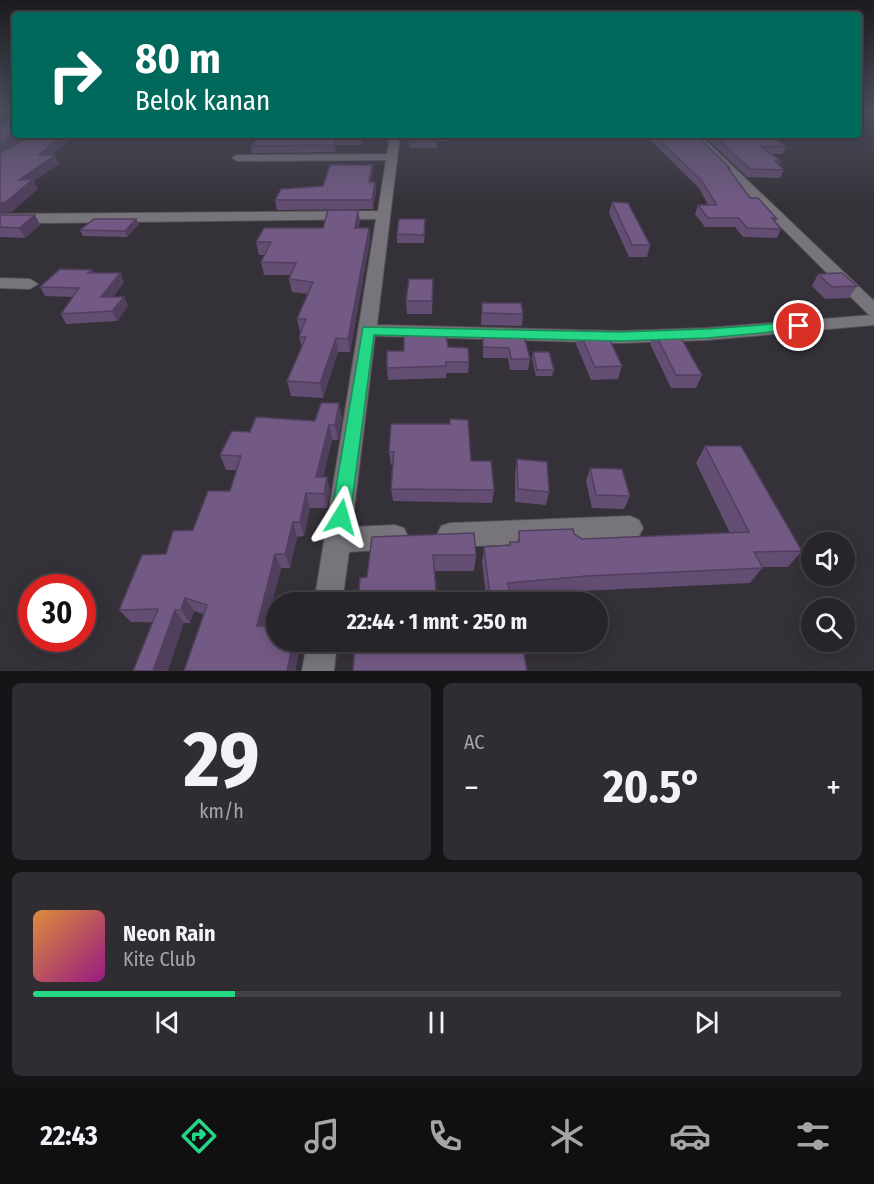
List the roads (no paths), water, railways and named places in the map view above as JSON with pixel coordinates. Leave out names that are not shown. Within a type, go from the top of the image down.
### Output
[{"type":"street","points":[[330,592],[394,142]]},
{"type":"street","points":[[702,142],[874,310]]},
{"type":"street","points":[[237,158],[392,157]]},
{"type":"street","points":[[0,218],[158,220],[289,215],[383,215]]},
{"type":"street","points":[[0,283],[30,284]]},
{"type":"street","points":[[368,330],[620,337],[707,334],[874,320]]},
{"type":"street","points":[[337,540],[630,528]]},
{"type":"street","points":[[318,671],[321,652]]}]
